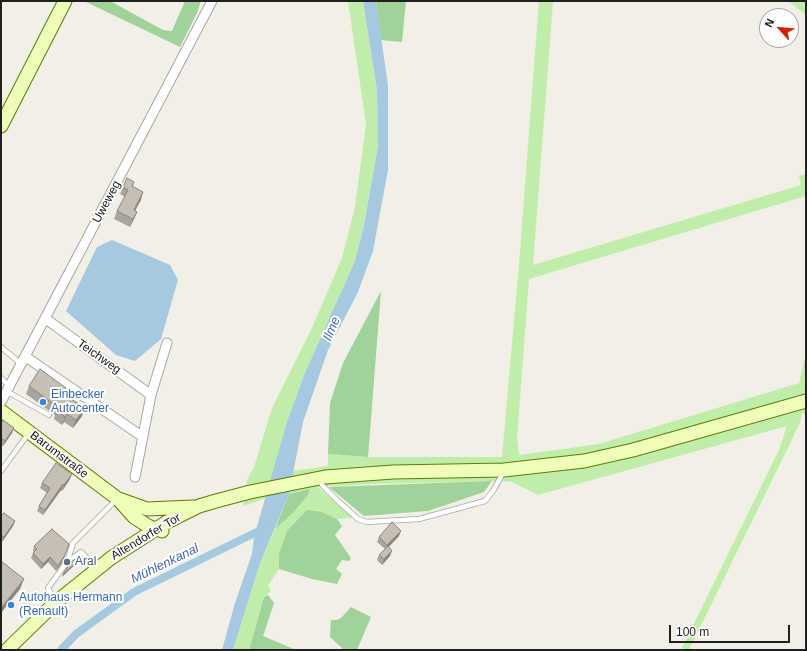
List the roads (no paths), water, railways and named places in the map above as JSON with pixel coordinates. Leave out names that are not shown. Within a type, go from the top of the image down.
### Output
[{"type":"main road","points":[[2,124],[65,1]]},
{"type":"main road","points":[[245,494],[313,479],[393,472],[504,470],[584,461],[633,450],[806,401]]},
{"type":"main road","name":"Barumstraße","points":[[1,410],[118,499],[134,517],[161,530]]},
{"type":"main road","name":"Altendorfer Tor","points":[[9,648],[90,584],[150,542],[161,530],[199,506],[245,494]]},
{"type":"main road","name":"Altendorfer Tor","points":[[9,648],[55,603],[130,544],[245,494]]},
{"type":"main road","name":"Barumstraße","points":[[118,499],[147,509],[199,506]]},
{"type":"main road","points":[[147,509],[161,530]]},
{"type":"main road","points":[[130,544],[134,529],[134,517]]},
{"type":"street","name":"Uweweg","points":[[1,402],[24,361],[212,1]]},
{"type":"street","name":"Teichweg","points":[[46,319],[152,394]]},
{"type":"street","points":[[135,477],[152,394],[167,342]]},
{"type":"street","points":[[24,361],[143,437]]},
{"type":"lane","points":[[1,347],[24,361]]},
{"type":"lane","points":[[1,378],[9,389],[50,415]]},
{"type":"lane","points":[[2,468],[30,432]]},
{"type":"lane","points":[[313,479],[322,485],[358,519],[367,522],[419,519],[485,501],[494,492],[504,470]]},
{"type":"lane","points":[[67,562],[73,543],[118,499]]},
{"type":"lane","points":[[55,603],[48,588],[67,562],[81,552],[98,568]]},
{"type":"water","name":"Ilme","points":[[363,1],[376,1],[388,86],[388,170],[373,251],[358,292],[328,350],[303,422],[289,494],[260,563],[233,650],[222,650],[235,603],[252,554],[254,537],[287,422],[304,375],[355,261],[364,225],[378,146],[377,90]]},
{"type":"water","points":[[112,240],[170,265],[178,280],[161,339],[135,361],[116,355],[66,311],[97,247]]},
{"type":"waterway","name":"Mühlenkanal","points":[[61,650],[76,634],[134,592],[265,528]]},
{"type":"place","name":"Einbecker Autocenter","points":[[43,402]]},
{"type":"place","name":"Aral","points":[[67,562]]},
{"type":"place","name":"Autohaus Hermann (Renault)","points":[[11,605]]}]
